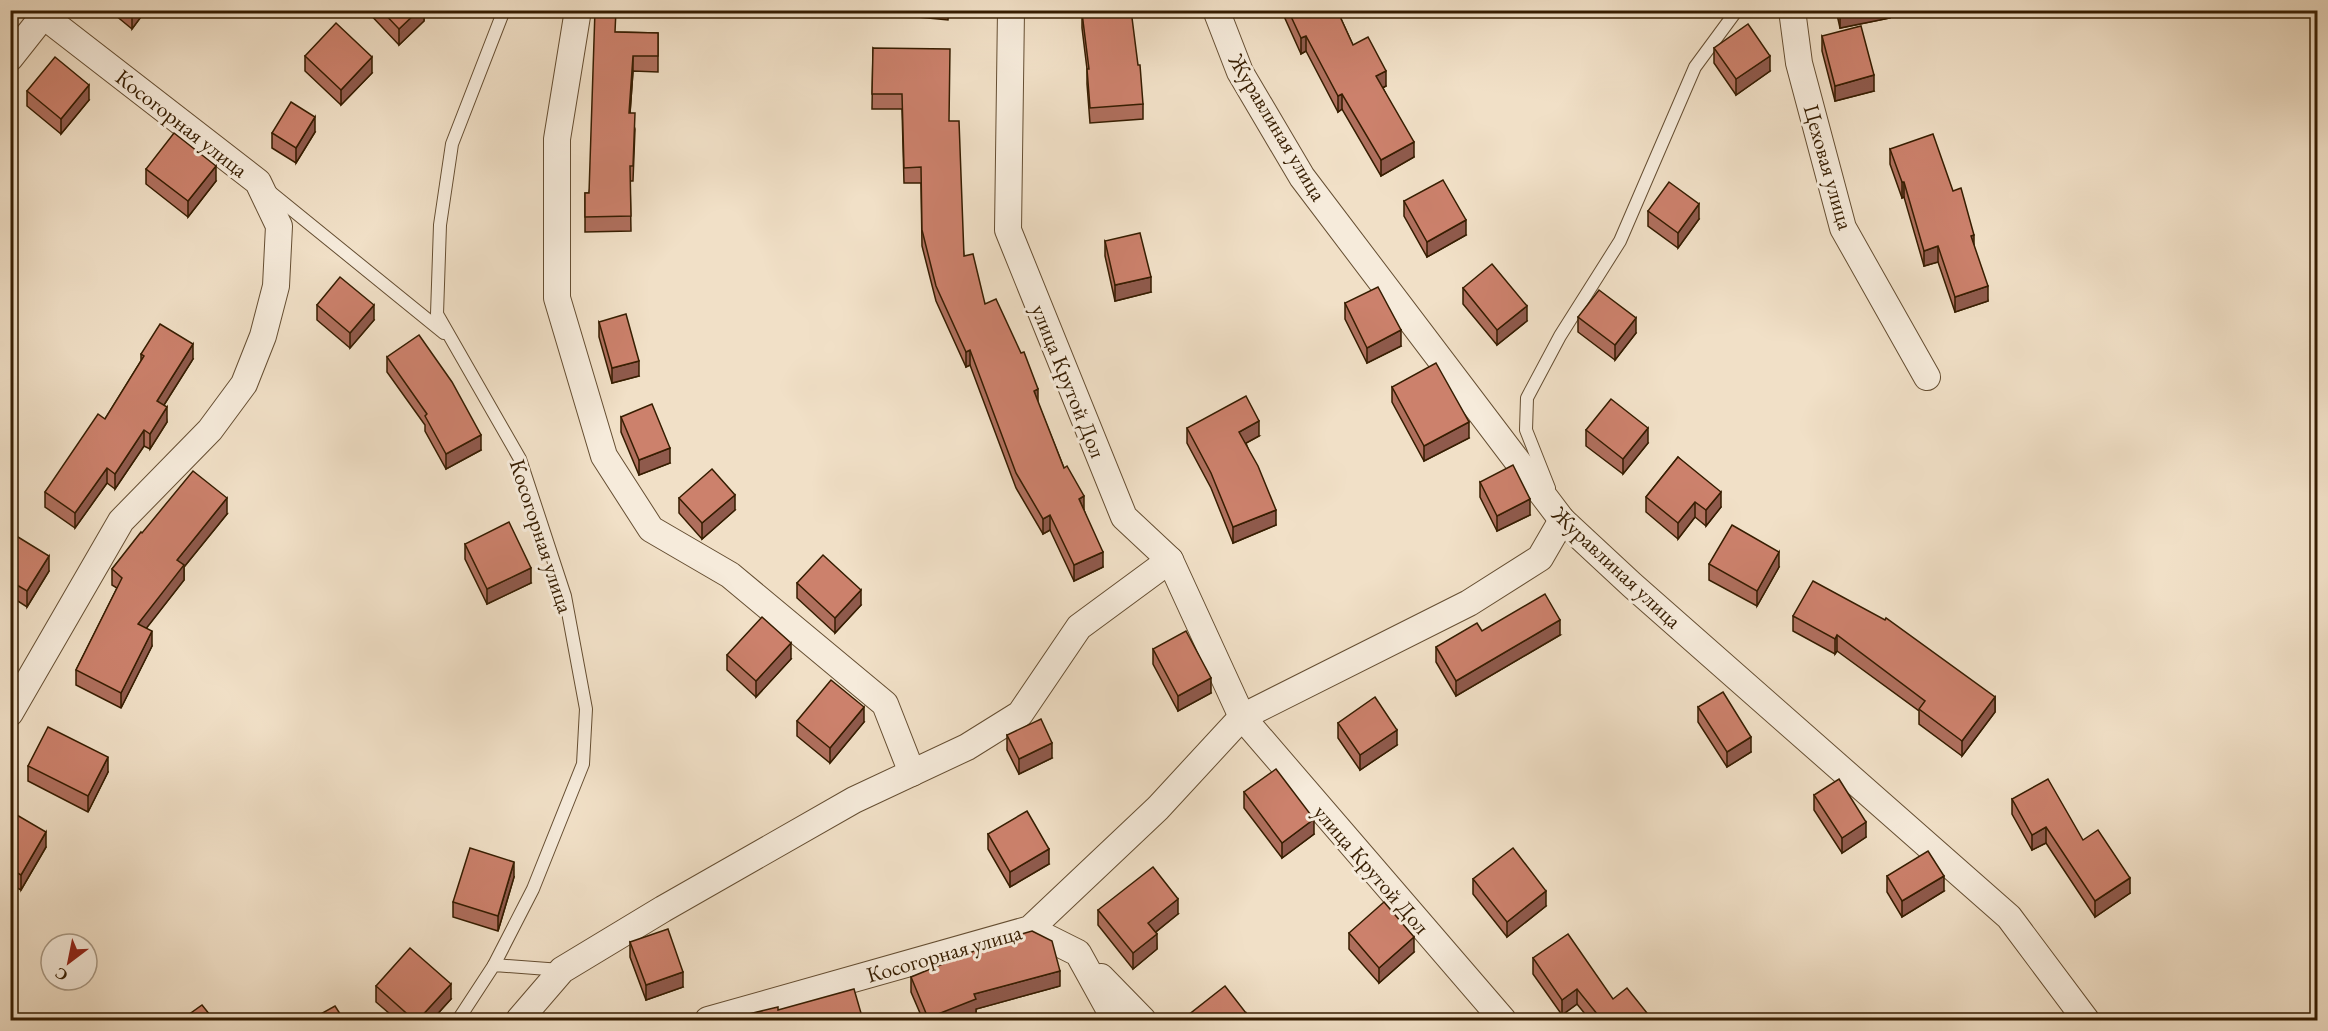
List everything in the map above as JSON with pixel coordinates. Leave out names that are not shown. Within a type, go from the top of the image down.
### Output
[{"type":"street","points":[[578,10],[557,139],[557,298],[604,456],[651,529],[730,575],[885,704],[912,773]]},
{"type":"street","name":"улица Крутой Дол","points":[[1011,10],[1008,230],[1124,517],[1170,560],[1242,717],[1503,1020]]},
{"type":"street","name":"Журавлиная улица","points":[[1216,10],[1240,72],[1302,177],[1562,520],[1632,585],[2009,917],[2086,1020]]},
{"type":"street","name":"Цеховая улица","points":[[1792,10],[1799,63],[1843,228],[1928,377]]},
{"type":"street","points":[[10,58],[43,12]]},
{"type":"street","name":"Косогорная улица","points":[[10,713],[121,521],[210,430],[244,384],[263,336],[276,286],[279,226],[258,182],[43,12]]},
{"type":"street","points":[[1242,717],[1469,603],[1540,558],[1562,520]]},
{"type":"street","points":[[519,1020],[562,970],[663,909],[854,800],[967,747],[1020,714],[1078,627],[1170,560]]},
{"type":"street","name":"Косогорная улица","points":[[708,1020],[1030,929],[1158,808],[1242,717]]},
{"type":"street","points":[[1030,929],[1078,953],[1143,1020]]},
{"type":"street","points":[[1078,953],[1115,1020]]},
{"type":"lane","name":"Косогорная улица","points":[[458,1020],[494,965],[533,889],[583,764],[586,709],[565,596],[520,459],[437,314],[440,225],[452,144],[504,10]]},
{"type":"lane","points":[[1562,520],[1526,430],[1527,398],[1560,336],[1620,241],[1695,67],[1737,10]]},
{"type":"lane","points":[[258,182],[452,339]]},
{"type":"lane","points":[[494,965],[562,970]]},
{"type":"building","points":[[381,10],[419,10],[399,29]]},
{"type":"building","points":[[595,10],[616,10],[615,32],[658,33],[658,56],[633,56],[629,113],[635,113],[633,166],[630,166],[631,216],[585,217],[585,193],[589,193]]},
{"type":"building","points":[[1131,10],[1138,65],[1140,65],[1143,104],[1090,108],[1087,69],[1089,69],[1082,13]]},
{"type":"building","points":[[1288,10],[1337,10],[1353,45],[1368,37],[1386,71],[1376,76],[1414,142],[1381,160],[1342,94],[1338,96],[1306,36],[1301,38]]},
{"type":"building","points":[[336,23],[372,57],[341,90],[305,56]]},
{"type":"building","points":[[1748,24],[1770,56],[1736,79],[1714,48]]},
{"type":"building","points":[[1861,26],[1874,75],[1835,86],[1822,36]]},
{"type":"building","points":[[873,48],[950,49],[949,121],[959,121],[964,256],[973,254],[985,304],[996,299],[1021,353],[1024,352],[1038,389],[1034,391],[1064,468],[1067,466],[1084,496],[1079,499],[1103,552],[1074,565],[1050,515],[1043,519],[1016,473],[970,350],[966,352],[936,286],[922,230],[921,167],[904,168],[902,94],[872,94]]},
{"type":"building","points":[[55,57],[89,85],[61,119],[27,91]]},
{"type":"building","points":[[291,102],[315,117],[296,148],[272,133]]},
{"type":"building","points":[[174,133],[216,166],[188,201],[146,169]]},
{"type":"building","points":[[1933,134],[1953,191],[1961,188],[1974,235],[1971,236],[1988,286],[1955,297],[1938,246],[1924,251],[1904,182],[1902,182],[1890,149]]},
{"type":"building","points":[[1443,180],[1466,220],[1427,242],[1404,201]]},
{"type":"building","points":[[1669,182],[1699,204],[1678,233],[1648,211]]},
{"type":"building","points":[[1140,233],[1151,277],[1115,285],[1105,241]]},
{"type":"building","points":[[1492,264],[1527,306],[1497,330],[1463,288]]},
{"type":"building","points":[[340,277],[374,305],[350,333],[317,305]]},
{"type":"building","points":[[1378,287],[1401,330],[1367,348],[1345,303]]},
{"type":"building","points":[[1599,290],[1636,318],[1615,345],[1578,317]]},
{"type":"building","points":[[626,314],[639,361],[612,368],[599,322]]},
{"type":"building","points":[[160,324],[193,344],[157,401],[167,407],[150,434],[144,430],[115,474],[107,468],[75,513],[45,492],[98,414],[105,419],[144,356],[141,354]]},
{"type":"building","points":[[419,335],[452,382],[481,435],[446,454],[425,416],[427,414],[387,357]]},
{"type":"building","points":[[1436,363],[1469,422],[1424,446],[1392,387]]},
{"type":"building","points":[[1246,396],[1259,421],[1239,432],[1258,466],[1276,510],[1233,527],[1211,473],[1187,428]]},
{"type":"building","points":[[1611,399],[1648,428],[1623,459],[1586,430]]},
{"type":"building","points":[[652,404],[670,448],[639,460],[621,417]]},
{"type":"building","points":[[1678,457],[1721,492],[1706,510],[1695,502],[1678,523],[1646,497]]},
{"type":"building","points":[[1513,465],[1530,499],[1497,516],[1480,482]]},
{"type":"building","points":[[712,469],[735,495],[702,523],[679,498]]},
{"type":"building","points":[[193,471],[227,498],[177,560],[184,565],[138,624],[152,631],[121,693],[76,670],[122,578],[112,569]]},
{"type":"building","points":[[509,522],[531,568],[487,589],[465,544]]},
{"type":"building","points":[[1732,525],[1779,552],[1757,591],[1709,564]]},
{"type":"building","points":[[18,537],[49,556],[27,591],[10,581],[10,549]]},
{"type":"building","points":[[823,555],[861,590],[835,618],[797,583]]},
{"type":"building","points":[[1813,581],[1885,620],[1886,618],[1995,697],[1962,741],[1919,709],[1925,701],[1837,635],[1835,639],[1793,616]]},
{"type":"building","points":[[1545,594],[1560,620],[1456,681],[1436,647],[1477,623],[1482,631]]},
{"type":"building","points":[[762,617],[791,643],[756,681],[727,655]]},
{"type":"building","points":[[1186,631],[1211,678],[1178,696],[1153,649]]},
{"type":"building","points":[[831,680],[864,707],[830,748],[797,721]]},
{"type":"building","points":[[1723,692],[1751,737],[1727,752],[1698,707]]},
{"type":"building","points":[[1375,697],[1397,730],[1360,755],[1338,723]]},
{"type":"building","points":[[1041,719],[1052,743],[1019,759],[1007,735]]},
{"type":"building","points":[[48,727],[108,757],[88,796],[28,766]]},
{"type":"building","points":[[1276,769],[1314,819],[1282,843],[1244,792]]},
{"type":"building","points":[[1839,779],[1866,822],[1842,838],[1814,795]]},
{"type":"building","points":[[2048,779],[2083,840],[2098,830],[2130,878],[2095,901],[2046,827],[2032,835],[2012,799]]},
{"type":"building","points":[[10,811],[46,832],[21,875],[10,869]]},
{"type":"building","points":[[1027,811],[1049,849],[1010,872],[988,834]]},
{"type":"building","points":[[470,848],[514,862],[498,916],[453,902]]},
{"type":"building","points":[[1513,848],[1546,891],[1507,922],[1473,879]]},
{"type":"building","points":[[1928,851],[1944,876],[1902,901],[1887,876]]},
{"type":"building","points":[[1153,867],[1178,899],[1148,923],[1157,934],[1133,953],[1098,910]]},
{"type":"building","points":[[1384,902],[1414,937],[1379,968],[1349,933]]},
{"type":"building","points":[[668,929],[683,972],[646,985],[630,942]]},
{"type":"building","points":[[1032,931],[1052,941],[1060,971],[974,994],[976,999],[928,1018],[911,977],[1001,940]]},
{"type":"building","points":[[1568,934],[1613,999],[1627,988],[1651,1018],[1648,1020],[1602,1020],[1577,989],[1562,1000],[1533,958]]},
{"type":"building","points":[[410,948],[451,984],[418,1020],[414,1020],[376,986]]},
{"type":"building","points":[[1225,986],[1246,1013],[1236,1020],[1190,1020],[1187,1016]]},
{"type":"building","points":[[854,989],[863,1020],[724,1020],[778,1007],[778,1010]]},
{"type":"building","points":[[202,1005],[214,1020],[181,1020]]},
{"type":"building","points":[[335,1006],[344,1020],[310,1020]]}]
